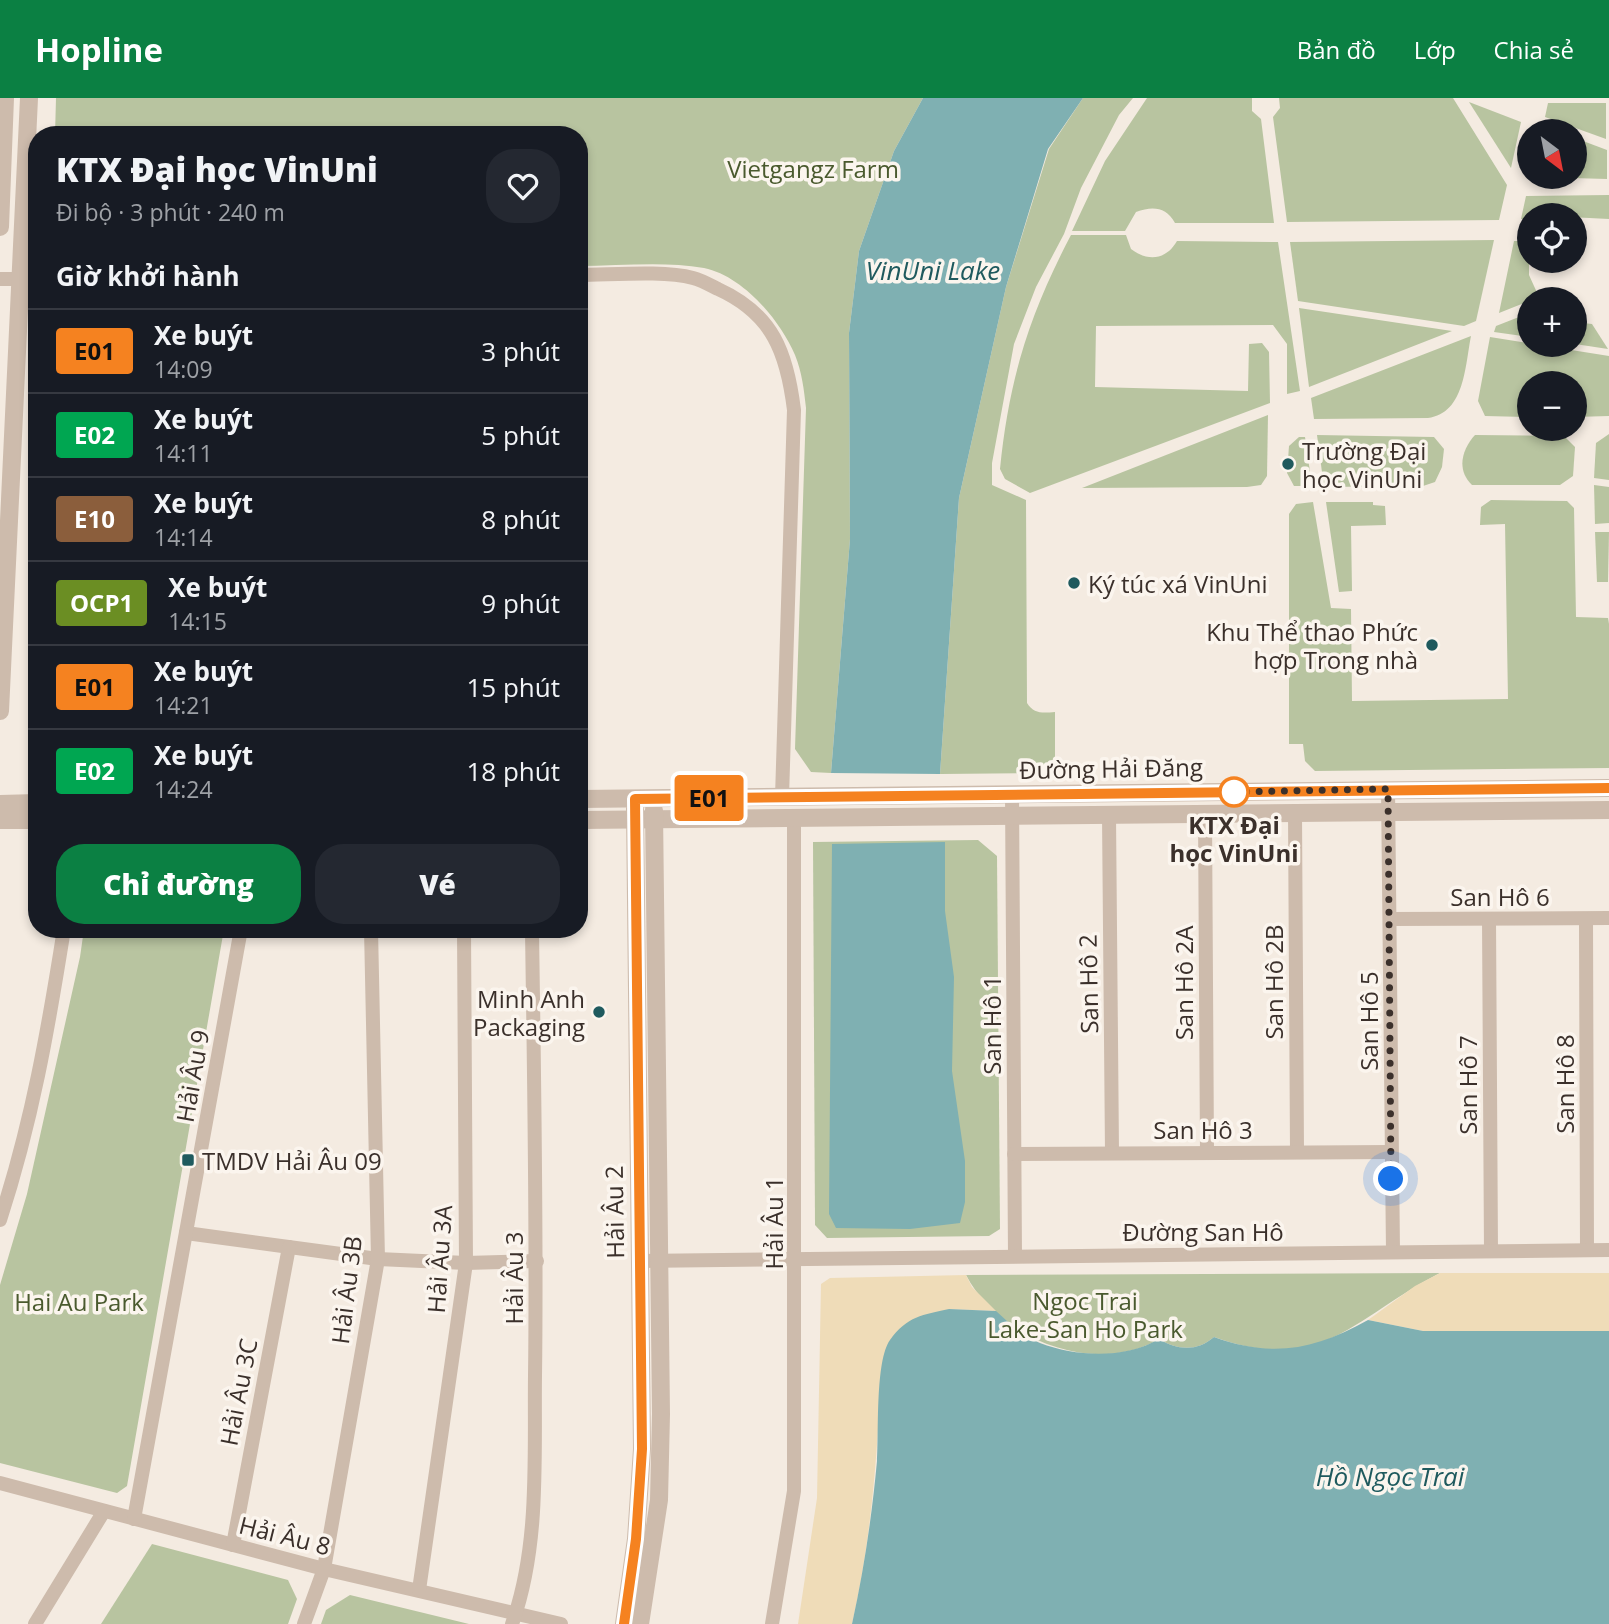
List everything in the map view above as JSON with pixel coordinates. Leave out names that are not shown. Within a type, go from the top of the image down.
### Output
[{"type":"street","points":[[0,228],[5,98]]},
{"type":"street","points":[[29,98],[29,126]]},
{"type":"street","points":[[588,275],[693,278],[730,295],[755,313],[776,338],[789,371],[793,410],[782,797]]},
{"type":"street","points":[[0,279],[28,279]]},
{"type":"street","points":[[0,711],[28,294]]},
{"type":"street","name":"Đường Hải Đăng","points":[[588,799],[1609,788]]},
{"type":"street","name":"San Hô 5","points":[[1388,789],[1393,1252]]},
{"type":"street","name":"San Hô 1","points":[[1012,794],[1015,1255]]},
{"type":"street","name":"Hải Âu 2","points":[[625,1624],[642,1449],[635,799]]},
{"type":"street","name":"Hải Âu 2","points":[[640,1624],[659,1500],[662,1260],[653,799]]},
{"type":"street","points":[[0,804],[28,803]]},
{"type":"street","name":"Đường Hải Đăng","points":[[588,820],[794,820],[1609,810]]},
{"type":"street","name":"San Hô 2B","points":[[1294,812],[1297,1152]]},
{"type":"street","name":"San Hô 2A","points":[[1205,813],[1207,1153]]},
{"type":"street","name":"San Hô 2","points":[[1109,815],[1112,1152]]},
{"type":"street","points":[[0,820],[28,820]]},
{"type":"street","name":"Hải Âu 1","points":[[772,1624],[794,1491],[794,820]]},
{"type":"street","name":"San Hô 6","points":[[1391,919],[1609,918]]},
{"type":"street","name":"San Hô 7","points":[[1489,919],[1491,1251]]},
{"type":"street","name":"San Hô 8","points":[[1586,919],[1587,1250]]},
{"type":"street","points":[[0,1220],[21,1155],[40,1075],[63,938]]},
{"type":"street","name":"Hải Âu 9","points":[[134,1520],[239,938]]},
{"type":"street","name":"Hải Âu 3B","points":[[304,1624],[324,1569],[378,1259],[371,938]]},
{"type":"street","name":"Hải Âu 3A","points":[[419,1590],[466,1263],[464,938]]},
{"type":"street","name":"Hải Âu 3","points":[[514,1618],[533,1510],[537,1261],[532,938]]},
{"type":"street","name":"San Hô 3","points":[[1014,1154],[1391,1152]]},
{"type":"street","points":[[186,1233],[378,1259],[466,1263],[537,1261]]},
{"type":"street","name":"Hải Âu 3C","points":[[233,1545],[289,1247]]},
{"type":"street","name":"Đường San Hô","points":[[639,1261],[796,1256],[1609,1250]]},
{"type":"street","name":"Hải Âu 8","points":[[2,1488],[104,1511],[324,1569],[419,1590],[514,1618],[561,1624]]},
{"type":"street","points":[[35,1624],[104,1511]]},
{"type":"green space","name":"Vietgangz Farm","points":[[56,98],[923,98],[894,151],[859,251],[849,333],[850,539],[831,773],[811,772],[795,749],[806,408],[795,355],[780,328],[758,301],[733,280],[718,273],[704,268],[673,265],[588,266],[588,126],[55,126]]},
{"type":"green space","points":[[1083,98],[1133,98],[1119,115],[1081,188],[1064,234],[1036,287],[1014,344],[992,463],[992,485],[1026,500],[1027,703],[1039,712],[1055,712],[1055,773],[940,774],[959,498],[1006,287],[1049,149]]},
{"type":"green space","points":[[1147,98],[1252,98],[1252,111],[1261,119],[1274,223],[1175,223],[1163,211],[1148,209],[1136,212],[1125,231],[1072,231],[1105,161]]},
{"type":"green space","points":[[1279,98],[1453,98],[1507,185],[1499,220],[1287,222],[1273,117],[1280,108]]},
{"type":"green space","points":[[1469,102],[1517,120],[1517,140],[1511,168]]},
{"type":"green space","points":[[1548,103],[1606,103],[1606,139],[1587,132],[1587,119],[1545,117]]},
{"type":"green space","points":[[1587,142],[1607,150],[1607,179],[1587,178]]},
{"type":"green space","points":[[1609,195],[1609,219],[1587,218],[1587,203],[1524,203],[1526,196]]},
{"type":"green space","points":[[1071,235],[1126,235],[1131,249],[1150,257],[1168,252],[1177,241],[1278,242],[1300,391],[1287,394],[1287,344],[1273,325],[1096,326],[1095,387],[1248,391],[1249,344],[1262,343],[1269,352],[1270,403],[1030,493],[1005,479],[1000,469],[1015,377],[1032,320]]},
{"type":"green space","points":[[1494,240],[1476,321],[1464,326],[1298,301],[1290,242]]},
{"type":"green space","points":[[1514,241],[1517,241],[1517,273],[1529,273],[1534,287],[1517,287],[1517,306],[1499,313]]},
{"type":"green space","points":[[1299,308],[1452,331],[1309,387]]},
{"type":"green space","points":[[1517,318],[1517,335],[1494,332],[1496,326]]},
{"type":"green space","points":[[1587,323],[1592,324],[1608,349],[1587,346]]},
{"type":"green space","points":[[1471,336],[1461,386],[1456,398],[1440,414],[1428,418],[1314,419],[1311,398]]},
{"type":"green space","points":[[1490,337],[1517,341],[1517,357],[1587,357],[1587,352],[1609,356],[1609,416],[1587,417],[1587,371],[1517,371],[1517,417],[1485,416],[1478,401]]},
{"type":"green space","points":[[1268,415],[1267,476],[1261,485],[1082,488]]},
{"type":"green space","points":[[1609,434],[1609,480],[1594,478],[1596,443]]},
{"type":"green space","points":[[1317,435],[1434,437],[1444,449],[1442,467],[1435,482],[1423,486],[1324,487]]},
{"type":"green space","points":[[1475,435],[1517,435],[1517,441],[1569,441],[1575,447],[1573,476],[1560,485],[1472,485],[1462,466],[1467,447]]},
{"type":"green space","points":[[1299,437],[1305,437],[1312,486],[1294,486],[1287,473],[1289,446]]},
{"type":"green space","points":[[1594,485],[1609,487],[1609,523],[1595,524]]},
{"type":"green space","points":[[1491,500],[1567,501],[1574,508],[1576,617],[1608,618],[1609,624],[1609,768],[1315,771],[1305,761],[1303,744],[1289,744],[1289,514],[1296,504],[1313,502],[1331,608],[1351,609],[1352,701],[1508,699],[1505,524],[1480,525],[1481,507]]},
{"type":"green space","points":[[1326,502],[1373,502],[1373,505],[1385,506],[1386,525],[1351,526],[1352,591],[1339,592]]},
{"type":"green space","points":[[1595,532],[1609,532],[1608,582],[1597,582]]},
{"type":"green space","points":[[978,840],[997,856],[1000,1229],[989,1236],[827,1238],[815,1225],[813,842]]},
{"type":"green space","name":"Hai Au Park","points":[[83,938],[222,938],[127,1486],[117,1493],[0,1463],[0,1285],[27,1194]]},
{"type":"green space","name":"Ngoc Trai Lake-San Ho Park","points":[[1440,1273],[1336,1336],[1311,1345],[1283,1350],[1251,1347],[1214,1337],[1201,1345],[1187,1348],[1159,1339],[1134,1350],[1106,1354],[1079,1352],[1051,1345],[1025,1333],[1001,1317],[981,1298],[966,1275]]},
{"type":"green space","points":[[152,1544],[288,1580],[297,1599],[288,1624],[101,1624]]},
{"type":"green space","points":[[350,1595],[469,1624],[321,1624],[326,1610]]},
{"type":"sand","points":[[1440,1273],[1609,1273],[1609,1331],[1423,1331],[1368,1320],[1415,1286]]},
{"type":"sand","points":[[966,1275],[972,1287],[996,1311],[949,1309],[881,1376],[872,1500],[852,1624],[798,1624],[817,1498],[821,1284],[830,1278]]},
{"type":"water","name":"VinUni Lake","points":[[923,98],[1083,98],[1048,149],[1006,287],[959,498],[940,774],[831,773],[850,539],[849,333],[859,251],[894,151]]},
{"type":"water","points":[[945,842],[945,911],[954,977],[952,1071],[965,1161],[965,1202],[960,1223],[910,1229],[836,1228],[829,1214],[832,844]]},
{"type":"water","name":"Hồ Ngọc Trai","points":[[949,1309],[996,1311],[1022,1333],[1040,1343],[1069,1351],[1101,1354],[1131,1350],[1159,1339],[1180,1347],[1194,1347],[1214,1337],[1255,1347],[1293,1348],[1330,1338],[1368,1320],[1423,1331],[1609,1331],[1609,1624],[852,1624],[873,1502],[880,1380],[885,1350],[896,1332],[909,1321]]},
{"type":"bus line","name":"E01","points":[[624,1624],[636,1539],[642,1449],[635,799],[1609,788]]},
{"type":"place","name":"Trường Đại học VinUni","points":[[1288,464]]},
{"type":"place","name":"Ký túc xá VinUni","points":[[1074,583]]},
{"type":"place","name":"Khu Thể thao Phức hợp Trong nhà","points":[[1432,645]]},
{"type":"place","name":"KTX Đại học VinUni","points":[[1234,792]]},
{"type":"place","name":"Minh Anh Packaging","points":[[599,1012]]},
{"type":"place","name":"TMDV Hải Âu 09","points":[[188,1160]]},
{"type":"route","points":[[1234,792],[1388,789],[1391,1179]]}]
